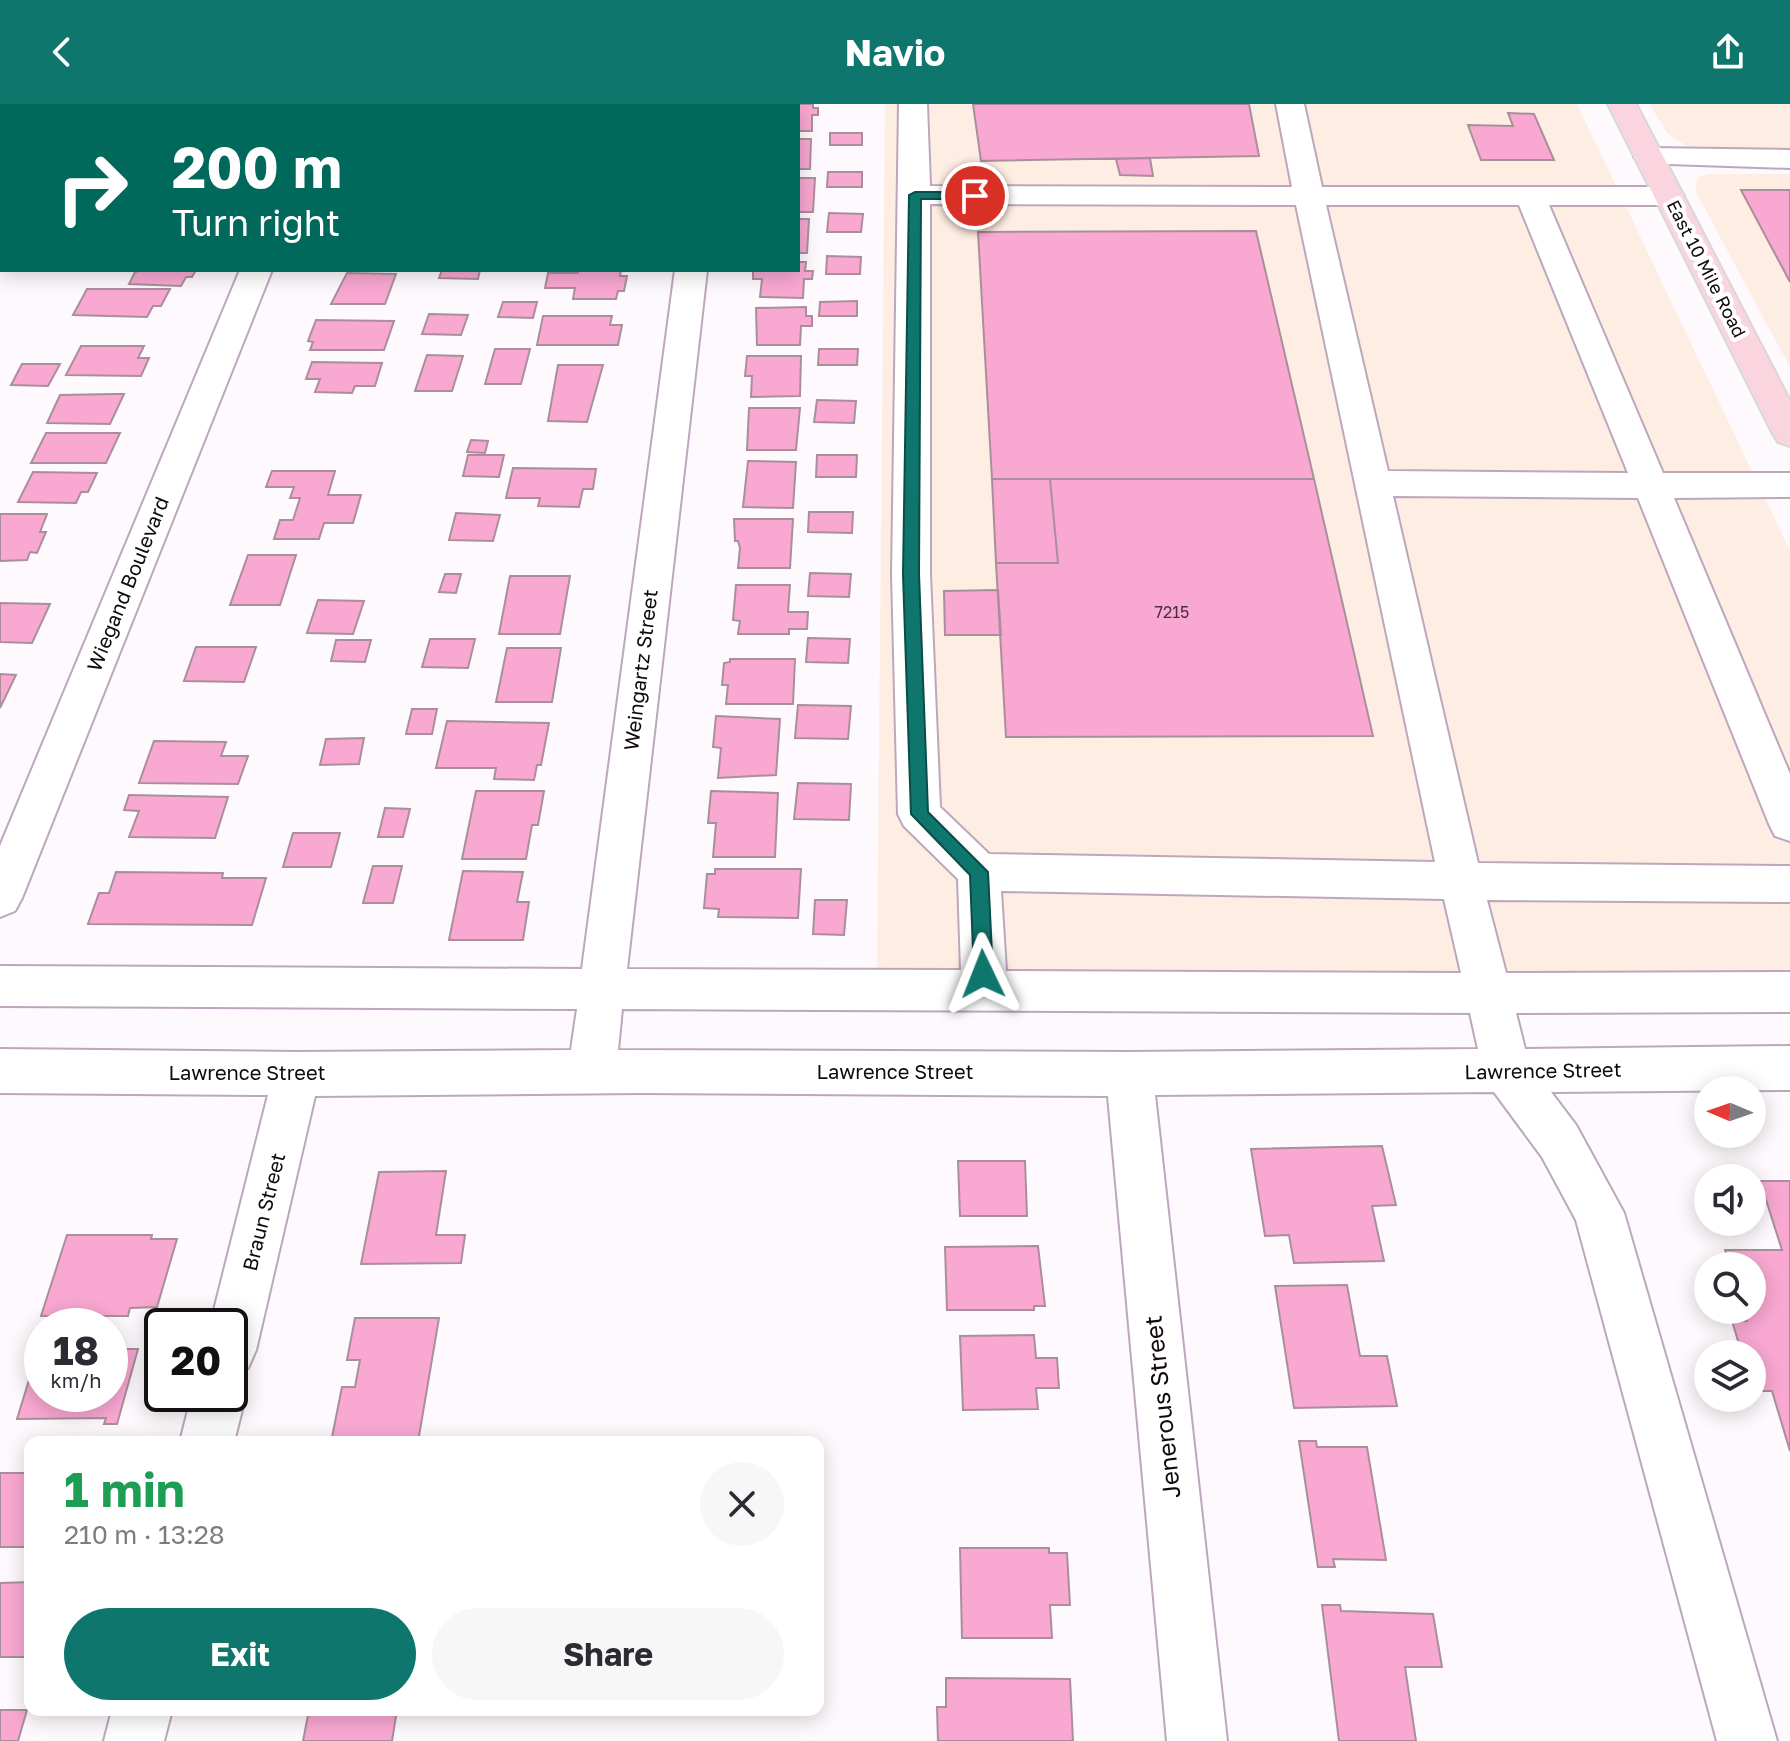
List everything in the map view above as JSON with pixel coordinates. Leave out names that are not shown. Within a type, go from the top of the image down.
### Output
[{"type":"main road","name":"East 10 Mile Road","points":[[1622,104],[1790,434]]},
{"type":"street","points":[[913,104],[911,574],[919,814],[979,872],[1790,884]]},
{"type":"street","points":[[1290,104],[1486,993],[1507,1072],[1559,1141],[1599,1213],[1747,1741]]},
{"type":"street","points":[[1649,157],[1790,159]]},
{"type":"street","points":[[915,195],[1669,196]]},
{"type":"street","points":[[1530,195],[1790,824]]},
{"type":"street","name":"Wiegand Boulevard","points":[[0,898],[255,272]]},
{"type":"street","name":"Weingartz Street","points":[[592,1071],[691,272]]},
{"type":"street","points":[[1373,483],[1790,485]]},
{"type":"street","points":[[979,872],[984,991]]},
{"type":"street","points":[[0,986],[1790,992]]},
{"type":"street","name":"Lawrence Street","points":[[0,1071],[1129,1074],[1790,1068]]},
{"type":"street","name":"Braun Street","points":[[240,1308],[297,1074]]},
{"type":"street","name":"Jenerous Street","points":[[1129,1074],[1197,1741]]},
{"type":"street","points":[[208,1436],[214,1412]]},
{"type":"street","points":[[134,1741],[140,1716]]},
{"type":"shaded area","points":[[885,104],[1577,104],[1790,551],[1790,972],[877,972]]},
{"type":"shaded area","points":[[1649,104],[1790,104],[1790,149],[1690,148],[1668,134]]},
{"type":"shaded area","points":[[1709,174],[1790,174],[1790,367],[1697,194],[1695,184],[1699,177]]},
{"type":"building","points":[[800,104],[813,104],[813,108],[818,108],[818,115],[812,115],[812,131],[800,131]]},
{"type":"building","points":[[973,104],[1249,104],[1259,156],[981,161]]},
{"type":"building","points":[[1508,113],[1534,114],[1554,160],[1481,160],[1468,125],[1513,126]]},
{"type":"building","points":[[830,133],[862,133],[862,145],[830,145]]},
{"type":"building","points":[[800,139],[811,139],[810,169],[800,169]]},
{"type":"building","points":[[1150,158],[1153,176],[1120,175],[1116,159]]},
{"type":"building","points":[[828,172],[862,172],[862,187],[827,187]]},
{"type":"building","points":[[800,178],[815,178],[813,212],[800,212]]},
{"type":"building","points":[[1741,190],[1790,190],[1790,282]]},
{"type":"building","points":[[829,213],[863,214],[861,232],[827,232]]},
{"type":"building","points":[[800,219],[809,219],[807,253],[800,253]]},
{"type":"building","points":[[1256,231],[1314,479],[992,479],[978,232]]},
{"type":"building","points":[[827,256],[861,257],[860,274],[826,274]]},
{"type":"building","points":[[800,262],[806,262],[805,271],[813,271],[812,279],[804,279],[803,298],[760,297],[762,279],[753,279],[753,272],[800,272]]},
{"type":"building","points":[[135,272],[195,272],[192,277],[186,277],[181,286],[129,284]]},
{"type":"building","points":[[441,272],[480,272],[478,279],[439,278]]},
{"type":"building","points":[[621,272],[620,276],[627,276],[624,291],[618,291],[616,299],[573,299],[575,288],[545,288],[548,273]]},
{"type":"building","points":[[347,273],[396,274],[385,304],[331,304]]},
{"type":"building","points":[[87,289],[170,289],[161,306],[153,306],[147,317],[73,315]]},
{"type":"building","points":[[857,301],[857,316],[819,316],[820,302]]},
{"type":"building","points":[[503,302],[537,302],[533,318],[498,317]]},
{"type":"building","points":[[806,307],[806,316],[812,316],[812,326],[801,326],[800,345],[757,345],[756,308]]},
{"type":"building","points":[[429,314],[468,315],[461,335],[422,334]]},
{"type":"building","points":[[543,316],[612,316],[610,325],[622,325],[618,345],[537,345]]},
{"type":"building","points":[[316,320],[394,321],[384,350],[310,350],[313,342],[308,341]]},
{"type":"building","points":[[81,346],[144,346],[138,358],[149,358],[141,376],[66,375]]},
{"type":"building","points":[[495,349],[530,349],[521,384],[485,384]]},
{"type":"building","points":[[819,349],[858,349],[857,365],[818,365]]},
{"type":"building","points":[[427,355],[463,356],[452,391],[415,391]]},
{"type":"building","points":[[747,356],[801,356],[800,396],[751,397],[752,376],[745,376]]},
{"type":"building","points":[[312,362],[382,363],[375,386],[355,386],[352,393],[315,392],[320,379],[306,379]]},
{"type":"building","points":[[22,364],[60,364],[48,386],[11,385]]},
{"type":"building","points":[[558,365],[603,365],[587,422],[548,421]]},
{"type":"building","points":[[124,394],[110,424],[47,423],[60,395]]},
{"type":"building","points":[[817,400],[856,401],[854,423],[814,422]]},
{"type":"building","points":[[749,408],[800,408],[796,450],[747,450]]},
{"type":"building","points":[[46,433],[120,433],[106,463],[31,463]]},
{"type":"building","points":[[471,440],[488,441],[485,453],[467,452]]},
{"type":"building","points":[[468,455],[504,455],[499,477],[463,476]]},
{"type":"building","points":[[817,455],[857,455],[856,477],[816,477]]},
{"type":"building","points":[[748,461],[796,462],[793,508],[743,507]]},
{"type":"building","points":[[513,468],[596,469],[593,489],[583,489],[579,507],[538,506],[540,498],[506,498]]},
{"type":"building","points":[[272,471],[335,471],[328,495],[361,495],[353,523],[324,523],[319,539],[274,539],[280,520],[293,520],[300,498],[290,498],[294,487],[266,487]]},
{"type":"building","points":[[33,472],[97,473],[88,492],[81,492],[76,503],[18,502]]},
{"type":"building","points":[[992,479],[1050,479],[1058,563],[996,563]]},
{"type":"building","points":[[1050,479],[1314,479],[1373,736],[1006,737],[996,563],[1058,563]]},
{"type":"building","points":[[809,512],[853,512],[852,533],[808,532]]},
{"type":"building","points":[[456,513],[500,515],[493,541],[449,540]]},
{"type":"building","points":[[0,514],[47,514],[40,532],[46,532],[37,553],[30,552],[27,560],[0,561]]},
{"type":"building","points":[[734,519],[793,519],[790,568],[738,568],[740,548],[738,541],[735,541]]},
{"type":"building","points":[[248,555],[296,555],[280,605],[230,605]]},
{"type":"building","points":[[810,573],[851,574],[849,597],[808,596]]},
{"type":"building","points":[[445,574],[461,574],[456,593],[439,592]]},
{"type":"building","points":[[510,576],[570,576],[560,634],[499,634]]},
{"type":"building","points":[[736,585],[790,585],[788,612],[808,612],[807,629],[789,629],[789,634],[738,634],[740,621],[733,620]]},
{"type":"building","points":[[998,590],[1001,635],[945,635],[944,591]]},
{"type":"building","points":[[318,600],[364,601],[353,634],[307,633]]},
{"type":"building","points":[[0,603],[50,604],[32,643],[0,642]]},
{"type":"building","points":[[808,638],[850,639],[848,663],[806,662]]},
{"type":"building","points":[[430,639],[475,639],[468,668],[422,667]]},
{"type":"building","points":[[336,640],[371,640],[365,662],[331,661]]},
{"type":"building","points":[[196,647],[256,647],[244,682],[184,681]]},
{"type":"building","points":[[507,648],[561,648],[552,702],[496,702]]},
{"type":"building","points":[[730,659],[795,659],[793,704],[726,704],[728,685],[722,685],[724,663],[730,662]]},
{"type":"building","points":[[0,674],[16,675],[0,708]]},
{"type":"building","points":[[798,705],[851,706],[848,739],[795,738]]},
{"type":"building","points":[[412,709],[437,709],[432,734],[406,734]]},
{"type":"building","points":[[716,716],[780,719],[776,775],[718,778],[721,748],[713,747]]},
{"type":"building","points":[[447,721],[549,723],[541,765],[537,765],[534,780],[494,779],[496,768],[436,768]]},
{"type":"building","points":[[364,738],[359,764],[320,765],[326,739]]},
{"type":"building","points":[[154,741],[226,742],[221,756],[248,756],[238,784],[139,783]]},
{"type":"building","points":[[798,783],[851,784],[849,820],[794,819]]},
{"type":"building","points":[[476,791],[544,791],[538,825],[532,825],[526,859],[462,859]]},
{"type":"building","points":[[711,791],[778,793],[775,857],[713,857],[716,823],[708,823]]},
{"type":"building","points":[[129,795],[228,797],[215,838],[129,837],[139,811],[124,810]]},
{"type":"building","points":[[385,808],[410,809],[403,837],[378,837]]},
{"type":"building","points":[[293,833],[340,833],[331,867],[283,867]]},
{"type":"building","points":[[373,866],[402,866],[393,903],[363,903]]},
{"type":"building","points":[[715,869],[801,869],[798,918],[718,917],[719,909],[704,908],[707,874],[715,874]]},
{"type":"building","points":[[463,871],[523,872],[517,902],[529,902],[523,940],[449,940]]},
{"type":"building","points":[[116,872],[223,873],[222,878],[266,878],[252,925],[88,924],[99,893],[109,893]]},
{"type":"building","points":[[815,900],[847,900],[844,935],[813,934]]},
{"type":"building","points":[[1382,1146],[1396,1205],[1372,1206],[1384,1261],[1294,1263],[1289,1235],[1265,1236],[1251,1149]]},
{"type":"building","points":[[958,1161],[1025,1161],[1027,1216],[960,1216]]},
{"type":"building","points":[[446,1171],[436,1235],[465,1235],[461,1263],[361,1264],[379,1172]]},
{"type":"building","points":[[1766,1181],[1790,1181],[1790,1451],[1772,1391],[1766,1391],[1766,1340],[1738,1340],[1733,1324],[1766,1324],[1766,1252],[1725,1250],[1782,1250],[1766,1200]]},
{"type":"building","points":[[67,1235],[152,1235],[151,1239],[177,1239],[157,1307],[130,1308],[128,1316],[128,1308],[44,1308]]},
{"type":"building","points":[[1038,1246],[1045,1306],[1034,1306],[1034,1310],[947,1310],[945,1247]]},
{"type":"building","points":[[1347,1285],[1360,1356],[1387,1356],[1397,1406],[1294,1408],[1275,1286]]},
{"type":"building","points":[[355,1318],[439,1318],[419,1436],[332,1436],[342,1387],[355,1387],[360,1360],[347,1360]]},
{"type":"building","points":[[1034,1335],[1036,1358],[1057,1358],[1059,1388],[1036,1388],[1038,1409],[963,1410],[960,1336]]},
{"type":"building","points":[[128,1349],[138,1349],[128,1385]]},
{"type":"building","points":[[24,1396],[24,1412],[120,1412],[117,1424],[104,1424],[106,1418],[17,1419]]},
{"type":"building","points":[[1299,1441],[1316,1441],[1317,1447],[1367,1447],[1386,1560],[1333,1559],[1335,1567],[1318,1567]]},
{"type":"building","points":[[0,1473],[24,1473],[24,1547],[0,1547]]},
{"type":"building","points":[[960,1548],[1049,1548],[1049,1553],[1067,1553],[1070,1605],[1050,1605],[1052,1638],[962,1638]]},
{"type":"building","points":[[24,1582],[24,1657],[0,1657],[0,1583]]},
{"type":"building","points":[[1322,1605],[1340,1605],[1341,1611],[1433,1614],[1442,1667],[1405,1667],[1416,1741],[1339,1741]]},
{"type":"building","points":[[946,1678],[1070,1679],[1073,1741],[938,1741],[937,1707],[946,1707]]},
{"type":"building","points":[[0,1710],[24,1710],[18,1741],[0,1741]]},
{"type":"building","points":[[308,1716],[396,1716],[392,1741],[303,1741]]},
{"type":"route","points":[[975,196],[915,195],[911,574],[919,814],[979,872],[983,974]]}]
